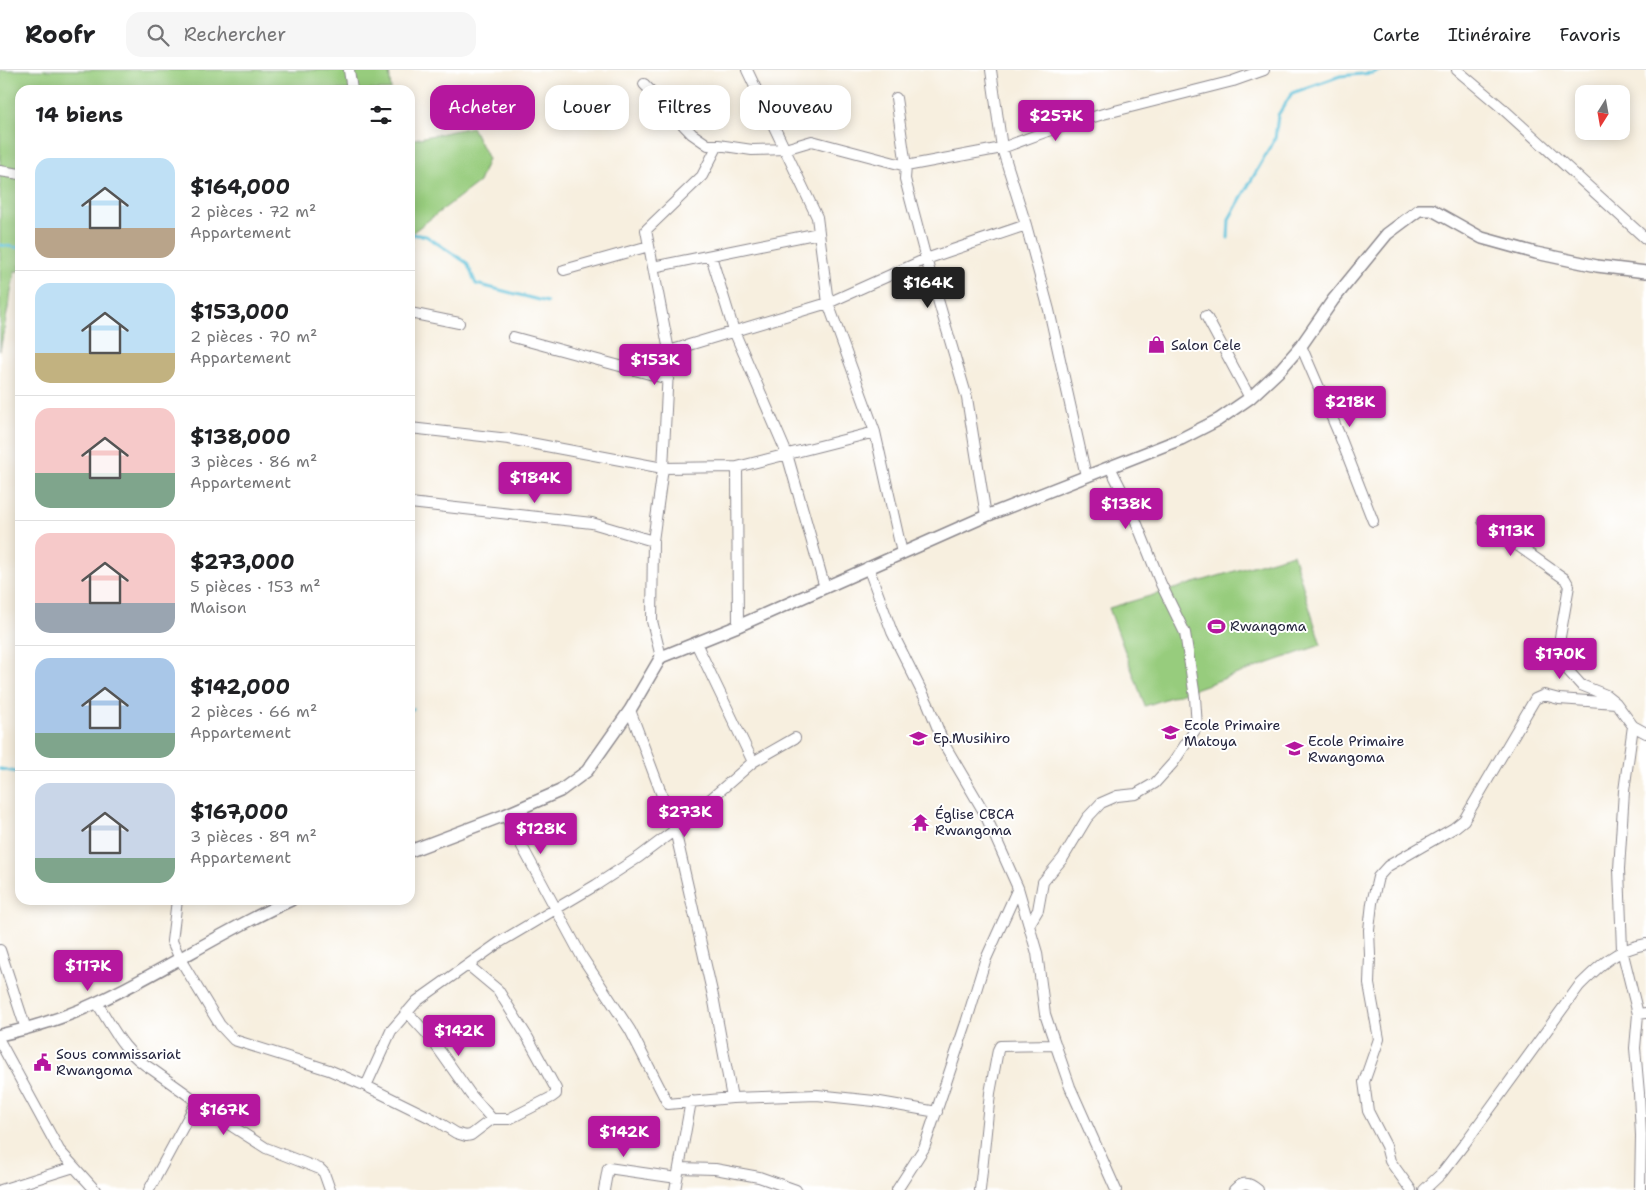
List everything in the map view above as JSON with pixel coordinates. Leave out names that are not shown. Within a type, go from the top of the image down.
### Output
[{"type":"street","points":[[349,70],[351,85]]},
{"type":"street","points":[[747,70],[817,217],[828,303],[875,432],[902,553]]},
{"type":"street","points":[[991,70],[1002,148],[1026,225],[1049,310],[1086,476]]},
{"type":"street","points":[[644,84],[692,134],[708,145],[752,150],[785,149],[812,140],[906,166],[1002,148],[1103,114],[1233,81],[1264,70]]},
{"type":"street","points":[[1457,70],[1646,239]]},
{"type":"street","points":[[896,98],[906,166],[905,179],[926,259],[967,398],[986,516]]},
{"type":"street","points":[[661,657],[652,621],[653,541],[664,468],[669,351],[646,230],[702,176],[718,145]]},
{"type":"street","points":[[0,171],[15,173]]},
{"type":"street","points":[[415,849],[505,815],[560,791],[587,772],[630,710],[661,657],[738,626],[986,516],[1181,439],[1218,420],[1250,398],[1280,370],[1301,346],[1333,300],[1387,234],[1419,210],[1432,210],[1482,238],[1536,253],[1597,266],[1646,272]]},
{"type":"street","points":[[669,351],[828,303],[926,259],[1026,225]]},
{"type":"street","points":[[653,266],[819,234]]},
{"type":"street","points":[[564,270],[649,246]]},
{"type":"street","points":[[711,256],[734,331],[787,454],[825,588]]},
{"type":"street","points":[[415,314],[459,323]]},
{"type":"street","points":[[1206,316],[1250,398]]},
{"type":"street","points":[[513,337],[668,378]]},
{"type":"street","points":[[1301,346],[1339,434],[1373,521]]},
{"type":"street","points":[[415,429],[509,439],[664,468],[737,467],[875,432]]},
{"type":"street","points":[[737,467],[738,626]]},
{"type":"street","points":[[1028,925],[1038,910],[1044,882],[1063,858],[1087,818],[1101,803],[1117,796],[1136,794],[1155,783],[1173,763],[1197,728],[1195,697],[1185,633],[1161,584],[1131,509],[1110,468]]},
{"type":"street","points":[[415,504],[592,523],[653,541]]},
{"type":"street","points":[[1483,521],[1565,579],[1569,586],[1560,637],[1561,658],[1564,666],[1581,685],[1606,695],[1616,703],[1633,726],[1646,732]]},
{"type":"street","points":[[868,567],[892,632],[928,704],[944,744],[984,812],[1018,888],[1037,953],[1045,1014],[1070,1087],[1116,1190]]},
{"type":"street","points":[[696,643],[753,762]]},
{"type":"street","points":[[1411,1190],[1390,1161],[1386,1146],[1368,1111],[1364,1082],[1379,1040],[1369,984],[1369,930],[1372,903],[1378,877],[1388,866],[1454,828],[1464,820],[1535,699],[1544,695],[1559,699],[1616,703]]},
{"type":"street","points":[[630,710],[674,830],[713,996],[732,1098]]},
{"type":"street","points":[[1633,726],[1624,790],[1619,869],[1622,950],[1642,1014],[1635,1048],[1640,1110],[1640,1190]]},
{"type":"street","points":[[366,1086],[391,1031],[417,1001],[500,942],[639,857],[674,830],[753,762],[794,738]]},
{"type":"street","points":[[505,815],[582,957],[630,1030],[668,1104],[732,1098],[817,1095],[874,1101],[937,1112]]},
{"type":"street","points":[[897,1190],[924,1148],[985,962],[1018,888]]},
{"type":"street","points":[[176,905],[172,941],[180,959],[220,1026],[234,1040],[329,1070],[366,1086],[461,1134],[471,1135],[492,1119],[510,1119],[556,1094],[556,1089],[528,1038],[498,990],[468,965]]},
{"type":"street","points":[[0,1036],[26,1029],[97,1003],[280,905]]},
{"type":"street","points":[[1424,1190],[1441,1174],[1465,1143],[1579,986],[1599,966],[1622,950],[1646,944]]},
{"type":"street","points":[[0,950],[26,1029]]},
{"type":"street","points":[[97,1003],[131,1055],[140,1063],[266,1148],[320,1169],[324,1173],[330,1190]]},
{"type":"street","points":[[407,1012],[430,1037],[471,1095],[492,1119]]},
{"type":"street","points":[[0,1042],[59,1150],[95,1190]]},
{"type":"street","points":[[980,1190],[990,1093],[1000,1046],[1056,1045]]},
{"type":"street","points":[[149,1190],[197,1101]]},
{"type":"street","points":[[675,1190],[691,1101]]},
{"type":"street","points":[[1,1190],[74,1167]]},
{"type":"street","points":[[604,1190],[608,1168],[678,1173],[715,1169],[759,1177],[796,1190]]},
{"type":"street","points":[[1234,1190],[1239,1185],[1245,1183],[1251,1184],[1258,1190]]},
{"type":"green space","points":[[0,70],[389,70],[390,85],[15,85],[15,271],[0,351]]},
{"type":"green space","points":[[458,130],[474,130],[488,159],[479,182],[415,230],[415,139]]},
{"type":"green space","name":"Rwangoma","points":[[1293,554],[1321,645],[1145,706],[1109,608]]},
{"type":"waterway","points":[[1228,238],[1229,219],[1275,139],[1278,115],[1292,93],[1340,76],[1372,73],[1382,70]]},
{"type":"waterway","points":[[415,235],[426,236],[467,263],[476,284],[547,302]]},
{"type":"waterway","points":[[0,245],[15,247]]},
{"type":"waterway","points":[[0,769],[15,772]]},
{"type":"place","name":"Salon Cele","points":[[1157,345]]},
{"type":"place","name":"Rwangoma","points":[[1216,626]]},
{"type":"place","name":"Ecole Primaire Matoya","points":[[1170,733]]},
{"type":"place","name":"Ep.Musihiro","points":[[919,738]]},
{"type":"place","name":"Ecole Primaire Rwangoma","points":[[1294,749]]},
{"type":"place","name":"Église CBCA Rwangoma","points":[[921,822]]},
{"type":"place","name":"Sous commissariat Rwangoma","points":[[42,1062]]}]
